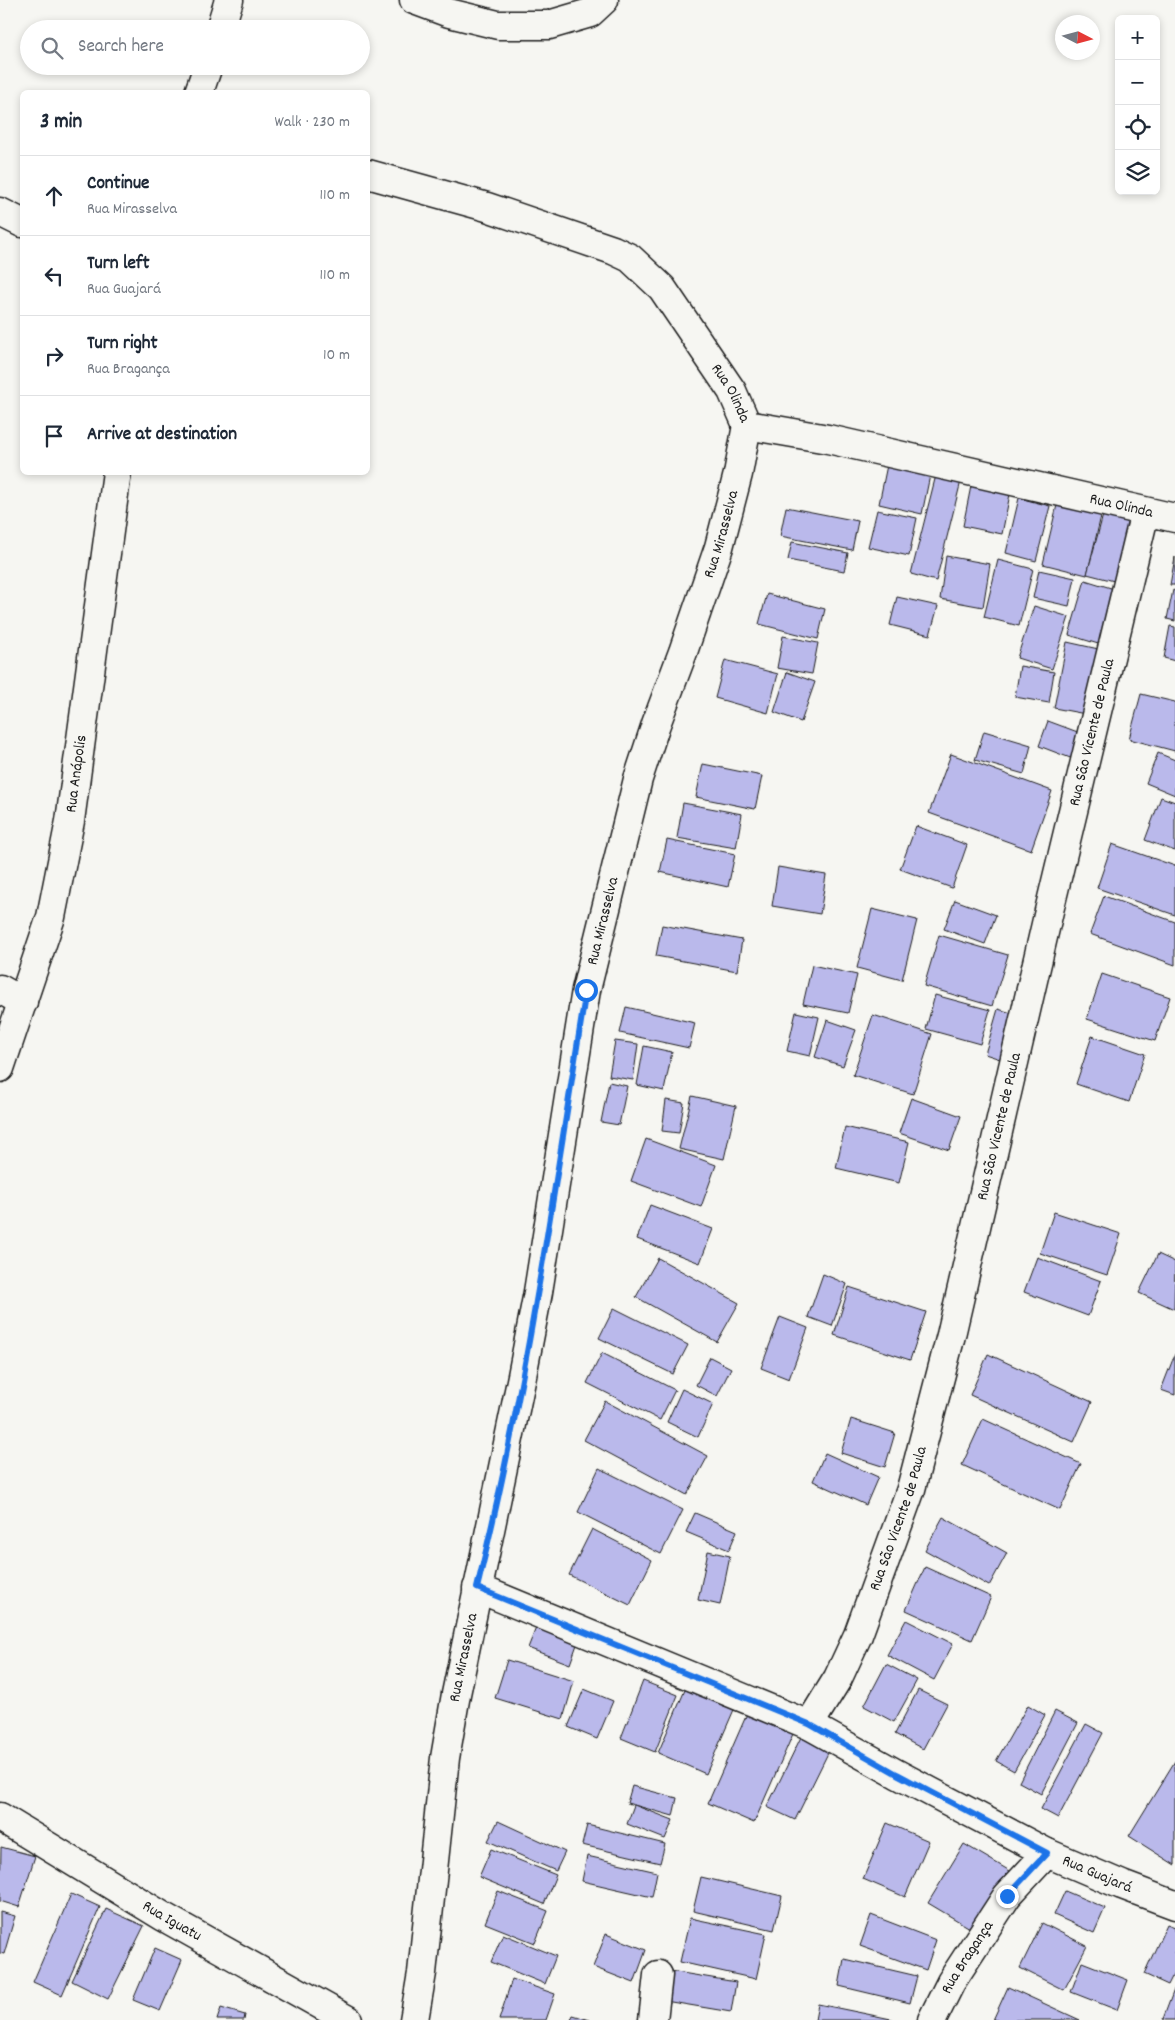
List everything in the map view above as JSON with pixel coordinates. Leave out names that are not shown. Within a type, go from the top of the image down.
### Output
[{"type":"street","points":[[223,20],[229,0]]},
{"type":"street","points":[[414,0],[450,13],[498,25],[549,25],[590,13],[604,0]]},
{"type":"street","points":[[200,90],[205,75]]},
{"type":"street","name":"Rua Olinda","points":[[370,175],[487,207],[613,250],[630,258],[662,288],[676,306],[732,391],[747,425],[828,440],[1175,518]]},
{"type":"street","points":[[0,212],[20,222]]},
{"type":"street","name":"Rua Mirasselva","points":[[414,2020],[422,1974],[445,1758],[477,1588],[489,1542],[534,1311],[586,990],[638,779],[720,547],[738,474],[747,425]]},
{"type":"street","name":"Rua Anápolis","points":[[0,1068],[12,996],[51,917],[70,821],[117,475]]},
{"type":"street","name":"Rua São Vicente de Paula","points":[[809,1724],[838,1678],[858,1636],[911,1489],[951,1335],[1051,901],[1145,512]]},
{"type":"street","name":"Rua Guajará","points":[[477,1588],[809,1724],[897,1774],[1047,1853],[1175,1905]]},
{"type":"street","name":"Rua Iguatu","points":[[0,1817],[164,1917],[348,2020]]},
{"type":"street","name":"Rua Bragança","points":[[932,2020],[951,1982],[1007,1896],[1047,1853]]},
{"type":"street","points":[[653,2020],[658,1975]]},
{"type":"building","points":[[887,465],[930,475],[922,514],[879,504]]},
{"type":"building","points":[[936,475],[961,481],[936,581],[911,574]]},
{"type":"building","points":[[972,481],[1011,489],[1002,534],[963,526]]},
{"type":"building","points":[[1019,498],[1050,506],[1036,561],[1006,553]]},
{"type":"building","points":[[1057,505],[1101,516],[1087,575],[1043,564]]},
{"type":"building","points":[[786,507],[858,521],[852,550],[780,536]]},
{"type":"building","points":[[877,510],[917,518],[909,556],[868,547]]},
{"type":"building","points":[[1103,515],[1137,524],[1122,583],[1087,574]]},
{"type":"building","points":[[792,542],[848,553],[844,571],[788,560]]},
{"type":"building","points":[[946,556],[990,564],[983,607],[940,599]]},
{"type":"building","points":[[1175,557],[1175,585],[1170,585]]},
{"type":"building","points":[[998,560],[1033,569],[1019,626],[984,617]]},
{"type":"building","points":[[1039,570],[1075,578],[1069,606],[1033,598]]},
{"type":"building","points":[[1085,580],[1124,592],[1108,647],[1069,635]]},
{"type":"building","points":[[1173,590],[1175,591],[1175,621],[1167,619]]},
{"type":"building","points":[[767,594],[825,609],[818,639],[759,624]]},
{"type":"building","points":[[897,597],[938,606],[930,635],[890,625]]},
{"type":"building","points":[[1034,606],[1069,617],[1052,669],[1017,658]]},
{"type":"building","points":[[1170,626],[1175,627],[1175,661],[1164,658]]},
{"type":"building","points":[[783,636],[818,643],[812,674],[777,668]]},
{"type":"building","points":[[1067,642],[1103,650],[1091,715],[1054,708]]},
{"type":"building","points":[[725,660],[778,674],[768,713],[715,698]]},
{"type":"building","points":[[1020,666],[1054,672],[1049,703],[1015,697]]},
{"type":"building","points":[[787,672],[815,682],[801,722],[774,712]]},
{"type":"building","points":[[1141,694],[1175,702],[1175,751],[1129,739]]},
{"type":"building","points":[[1048,721],[1083,734],[1073,759],[1039,746]]},
{"type":"building","points":[[984,731],[1031,745],[1024,774],[975,760]]},
{"type":"building","points":[[1158,753],[1175,760],[1175,795],[1146,783]]},
{"type":"building","points":[[951,754],[1052,791],[1031,850],[929,813]]},
{"type":"building","points":[[703,764],[762,776],[755,809],[696,797]]},
{"type":"building","points":[[1161,797],[1175,802],[1175,851],[1145,840]]},
{"type":"building","points":[[683,803],[742,814],[736,848],[677,838]]},
{"type":"building","points":[[916,826],[967,845],[952,888],[900,869]]},
{"type":"building","points":[[667,840],[735,854],[728,887],[660,872]]},
{"type":"building","points":[[1112,844],[1175,866],[1175,915],[1097,888]]},
{"type":"building","points":[[778,867],[826,875],[820,914],[772,906]]},
{"type":"building","points":[[1104,896],[1175,922],[1175,965],[1090,934]]},
{"type":"building","points":[[955,900],[996,915],[985,944],[944,929]]},
{"type":"building","points":[[872,909],[917,920],[902,980],[857,968]]},
{"type":"building","points":[[662,925],[742,940],[737,971],[656,956]]},
{"type":"building","points":[[939,935],[1008,955],[992,1006],[924,986]]},
{"type":"building","points":[[812,965],[857,975],[848,1013],[803,1004]]},
{"type":"building","points":[[1102,974],[1170,997],[1155,1041],[1087,1019]]},
{"type":"building","points":[[935,995],[990,1010],[980,1044],[926,1029]]},
{"type":"building","points":[[626,1007],[695,1023],[689,1048],[620,1033]]},
{"type":"building","points":[[998,1009],[1022,1016],[1009,1062],[985,1054]]},
{"type":"building","points":[[796,1012],[819,1017],[810,1056],[787,1051]]},
{"type":"building","points":[[873,1015],[932,1034],[913,1094],[853,1075]]},
{"type":"building","points":[[827,1020],[856,1030],[843,1066],[815,1057]]},
{"type":"building","points":[[1092,1036],[1145,1054],[1129,1102],[1076,1084]]},
{"type":"building","points":[[615,1041],[638,1044],[633,1080],[609,1076]]},
{"type":"building","points":[[644,1046],[672,1052],[664,1091],[637,1085]]},
{"type":"building","points":[[609,1082],[627,1086],[619,1125],[601,1122]]},
{"type":"building","points":[[692,1096],[736,1106],[724,1159],[679,1149]]},
{"type":"building","points":[[911,1098],[961,1116],[949,1150],[899,1133]]},
{"type":"building","points":[[666,1100],[684,1103],[679,1133],[662,1131]]},
{"type":"building","points":[[845,1127],[909,1142],[899,1183],[836,1168]]},
{"type":"building","points":[[646,1139],[716,1165],[701,1207],[631,1181]]},
{"type":"building","points":[[650,1205],[713,1229],[700,1263],[637,1239]]},
{"type":"building","points":[[1054,1212],[1121,1234],[1107,1275],[1040,1253]]},
{"type":"building","points":[[1158,1254],[1175,1262],[1174,1309],[1139,1293]]},
{"type":"building","points":[[1037,1257],[1101,1281],[1088,1316],[1024,1292]]},
{"type":"building","points":[[658,1258],[739,1303],[717,1342],[636,1297]]},
{"type":"building","points":[[823,1274],[847,1284],[832,1326],[808,1317]]},
{"type":"building","points":[[849,1287],[926,1312],[910,1360],[834,1335]]},
{"type":"building","points":[[614,1308],[688,1345],[673,1374],[599,1338]]},
{"type":"building","points":[[780,1317],[808,1328],[789,1379],[761,1368]]},
{"type":"building","points":[[602,1353],[675,1390],[660,1420],[587,1383]]},
{"type":"building","points":[[988,1354],[1092,1402],[1074,1442],[970,1395]]},
{"type":"building","points":[[1175,1354],[1175,1395],[1161,1390]]},
{"type":"building","points":[[710,1357],[731,1368],[717,1396],[696,1385]]},
{"type":"building","points":[[682,1389],[713,1404],[698,1437],[667,1422]]},
{"type":"building","points":[[605,1401],[708,1456],[687,1495],[584,1440]]},
{"type":"building","points":[[851,1419],[895,1433],[885,1467],[841,1453]]},
{"type":"building","points":[[983,1419],[1081,1464],[1060,1510],[962,1465]]},
{"type":"building","points":[[825,1453],[878,1477],[866,1505],[813,1481]]},
{"type":"building","points":[[599,1468],[683,1510],[661,1554],[578,1512]]},
{"type":"building","points":[[695,1513],[737,1531],[729,1550],[686,1532]]},
{"type":"building","points":[[943,1517],[1007,1553],[989,1586],[925,1550]]},
{"type":"building","points":[[592,1529],[652,1560],[630,1605],[569,1575]]},
{"type":"building","points":[[708,1551],[730,1556],[720,1605],[698,1600]]},
{"type":"building","points":[[925,1567],[991,1597],[972,1640],[906,1610]]},
{"type":"building","points":[[539,1620],[580,1636],[570,1664],[528,1648]]},
{"type":"building","points":[[906,1620],[953,1644],[934,1680],[887,1655]]},
{"type":"building","points":[[507,1660],[574,1681],[563,1719],[495,1698]]},
{"type":"building","points":[[886,1664],[917,1680],[894,1722],[864,1706]]},
{"type":"building","points":[[643,1681],[678,1695],[655,1752],[621,1738]]},
{"type":"building","points":[[688,1683],[736,1705],[706,1774],[658,1753]]},
{"type":"building","points":[[584,1689],[613,1701],[597,1739],[568,1727]]},
{"type":"building","points":[[918,1690],[947,1704],[923,1749],[895,1734]]},
{"type":"building","points":[[1028,1705],[1045,1715],[1014,1771],[996,1761]]},
{"type":"building","points":[[750,1707],[796,1727],[754,1823],[708,1803]]},
{"type":"building","points":[[1055,1711],[1078,1723],[1041,1794],[1019,1782]]},
{"type":"building","points":[[1086,1724],[1103,1733],[1058,1818],[1041,1809]]},
{"type":"building","points":[[801,1737],[829,1751],[795,1820],[767,1807]]},
{"type":"building","points":[[1175,1761],[1175,1865],[1129,1836]]},
{"type":"building","points":[[632,1786],[677,1798],[673,1816],[627,1803]]},
{"type":"building","points":[[634,1805],[673,1820],[665,1839],[627,1824]]},
{"type":"building","points":[[498,1821],[565,1852],[556,1871],[488,1841]]},
{"type":"building","points":[[887,1823],[929,1841],[905,1897],[863,1879]]},
{"type":"building","points":[[587,1825],[665,1844],[660,1863],[582,1845]]},
{"type":"building","points":[[964,1844],[1010,1871],[975,1931],[928,1903]]},
{"type":"building","points":[[1,1847],[35,1856],[19,1907],[0,1901]]},
{"type":"building","points":[[491,1849],[556,1875],[544,1904],[479,1877]]},
{"type":"building","points":[[587,1856],[657,1872],[652,1897],[582,1881]]},
{"type":"building","points":[[701,1877],[782,1896],[774,1930],[693,1911]]},
{"type":"building","points":[[498,1891],[548,1911],[535,1943],[485,1923]]},
{"type":"building","points":[[1065,1891],[1105,1908],[1094,1933],[1054,1915]]},
{"type":"building","points":[[71,1894],[100,1907],[62,1995],[33,1982]]},
{"type":"building","points":[[106,1909],[144,1926],[108,1999],[72,1981]]},
{"type":"building","points":[[0,1912],[15,1916],[4,1954],[0,1953]]},
{"type":"building","points":[[871,1915],[936,1940],[926,1970],[860,1946]]},
{"type":"building","points":[[690,1918],[766,1934],[756,1979],[680,1962]]},
{"type":"building","points":[[1042,1923],[1087,1946],[1064,1990],[1020,1968]]},
{"type":"building","points":[[1167,1924],[1175,1927],[1175,1971],[1168,1985],[1144,1974]]},
{"type":"building","points":[[503,1934],[556,1956],[545,1984],[491,1962]]},
{"type":"building","points":[[606,1934],[646,1950],[634,1983],[593,1967]]},
{"type":"building","points":[[155,1948],[182,1960],[160,2011],[133,2000]]},
{"type":"building","points":[[844,1959],[917,1976],[910,2003],[839,1986]]},
{"type":"building","points":[[1082,1962],[1128,1980],[1117,2010],[1071,1992]]},
{"type":"building","points":[[670,1971],[736,1982],[731,2012],[665,2001]]},
{"type":"building","points":[[512,1979],[555,1994],[546,2020],[499,2020]]},
{"type":"building","points":[[1008,1987],[1080,2020],[993,2020]]},
{"type":"building","points":[[1175,1987],[1175,2020],[1165,2020],[1163,2019]]},
{"type":"building","points":[[818,2004],[896,2020],[815,2020]]},
{"type":"building","points":[[221,2008],[245,2015],[244,2020],[217,2020]]},
{"type":"building","points":[[573,2015],[590,2020],[571,2020]]},
{"type":"route","points":[[586,990],[538,1292],[489,1542],[477,1588],[809,1724],[897,1774],[1047,1853],[1007,1896]]}]
